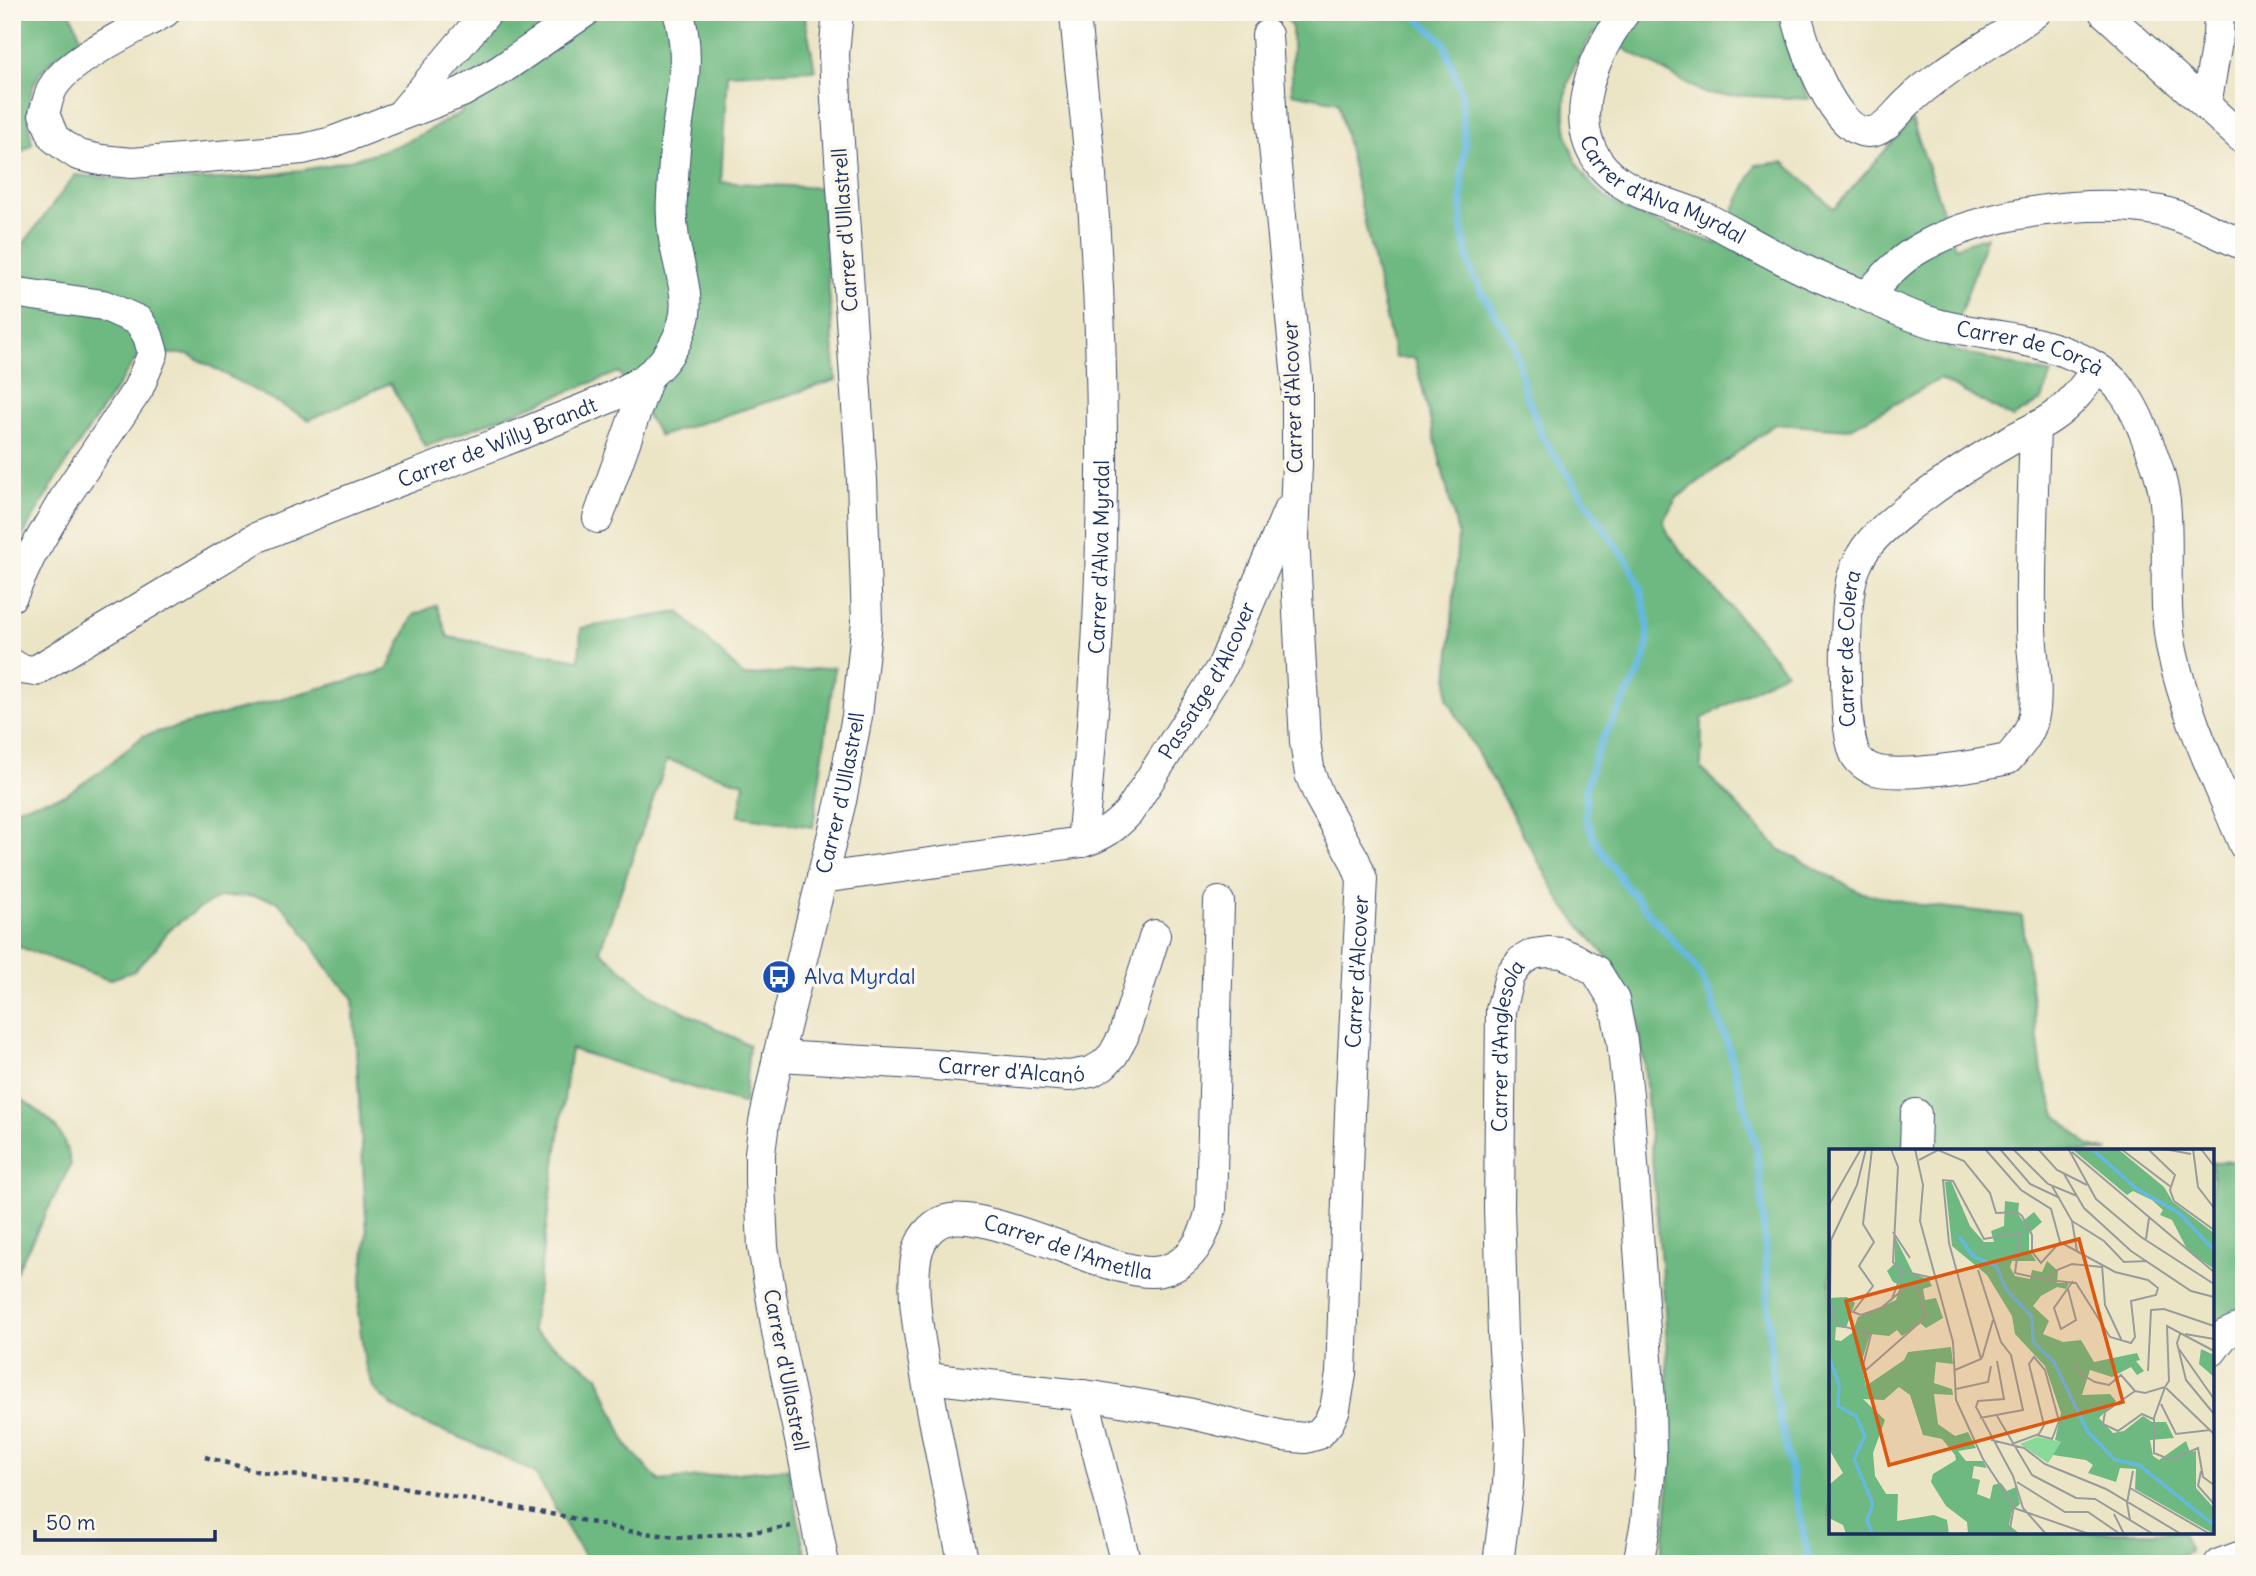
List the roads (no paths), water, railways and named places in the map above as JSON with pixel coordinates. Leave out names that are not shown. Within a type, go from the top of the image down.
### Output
[{"type":"street","points":[[165,12],[64,73],[53,86],[44,114],[54,138],[78,155],[132,163],[303,149],[332,142],[462,92],[585,12]]},
{"type":"street","points":[[402,114],[487,12]]},
{"type":"street","name":"Carrer de Willy Brandt","points":[[12,664],[20,669],[36,671],[256,538],[598,404],[649,375],[662,364],[684,320],[684,282],[674,239],[672,204],[685,56],[683,27],[678,12]]},
{"type":"street","name":"Carrer d'Ullastrell","points":[[824,1564],[778,1337],[763,1248],[760,1153],[778,1056],[841,801],[857,716],[867,621],[866,556],[835,76],[838,12]]},
{"type":"street","name":"Carrer d'Alva Myrdal","points":[[1074,12],[1091,174],[1101,386],[1102,514],[1098,634],[1082,842]]},
{"type":"street","name":"Carrer d'Alva Myrdal","points":[[1625,12],[1600,53],[1591,74],[1583,116],[1592,151],[1608,173],[1639,192],[1699,215],[1786,262],[1867,296]]},
{"type":"street","points":[[1796,12],[1799,29],[1816,73],[1833,105],[1849,124],[1863,133],[1879,131],[1933,80],[2036,12]]},
{"type":"street","points":[[2104,12],[2244,140]]},
{"type":"street","points":[[2206,105],[2218,36],[2219,12]]},
{"type":"street","name":"Carrer d'Alcover","points":[[927,1378],[1083,1395],[1188,1413],[1283,1436],[1305,1438],[1319,1434],[1335,1409],[1342,1363],[1350,1113],[1362,879],[1319,796],[1310,774],[1304,742],[1294,537],[1297,379],[1272,125],[1267,36]]},
{"type":"street","points":[[1867,296],[1886,273],[1921,247],[1978,224],[2039,211],[2132,206],[2163,212],[2244,245]]},
{"type":"street","points":[[12,292],[103,306],[121,313],[139,321],[149,336],[153,353],[138,389],[67,494],[30,557],[12,596]]},
{"type":"street","name":"Carrer de Corçà","points":[[1867,296],[1912,317],[1943,326],[2006,337],[2082,359],[2120,387],[2133,406],[2156,460],[2165,501],[2168,610],[2172,650],[2199,734],[2244,845]]},
{"type":"street","name":"Carrer de Colera","points":[[2035,427],[2030,561],[2035,698],[2032,723],[2022,742],[2008,759],[1915,772],[1888,773],[1870,769],[1857,759],[1851,743],[1847,708],[1848,608],[1850,585],[1859,560],[1868,545],[1888,524],[1967,464],[2035,427],[2052,418],[2077,396],[2097,368]]},
{"type":"street","points":[[597,519],[649,375]]},
{"type":"street","name":"Passatge d'Alcover","points":[[1082,842],[1102,836],[1115,828],[1129,812],[1223,665],[1296,492]]},
{"type":"street","points":[[822,878],[1082,842]]},
{"type":"street","name":"Carrer de l'Ametlla","points":[[964,1564],[944,1477],[917,1311],[916,1266],[923,1238],[940,1222],[965,1219],[992,1224],[1096,1259],[1145,1272],[1161,1271],[1188,1257],[1207,1229],[1211,1209],[1219,902]]},
{"type":"street","name":"Carrer d'Alcanó","points":[[778,1056],[1069,1076],[1091,1072],[1113,1055],[1123,1037],[1155,935]]},
{"type":"street","name":"Carrer d'Anglesola","points":[[1498,1564],[1508,1484],[1510,1436],[1503,1335],[1499,1208],[1501,1010],[1510,976],[1521,961],[1533,954],[1548,952],[1562,953],[1595,971],[1614,1000],[1622,1041],[1651,1411],[1651,1460],[1646,1522],[1638,1564]]},
{"type":"street","points":[[1915,1149],[1916,1114]]},
{"type":"street","points":[[2214,1348],[2224,1335],[2244,1326]]},
{"type":"street","points":[[1083,1395],[1126,1564]]},
{"type":"street","points":[[2219,1564],[2244,1555]]},
{"type":"waterway","points":[[1411,12],[1444,42],[1461,92],[1465,145],[1462,229],[1471,270],[1482,293],[1514,343],[1525,391],[1543,438],[1629,563],[1641,590],[1647,618],[1648,643],[1642,668],[1602,740],[1593,763],[1586,789],[1586,816],[1595,841],[1626,886],[1696,967],[1709,993],[1728,1045],[1756,1146],[1762,1199],[1773,1385],[1810,1564]]},
{"type":"place","name":"Alva Myrdal","points":[[779,977]]}]
